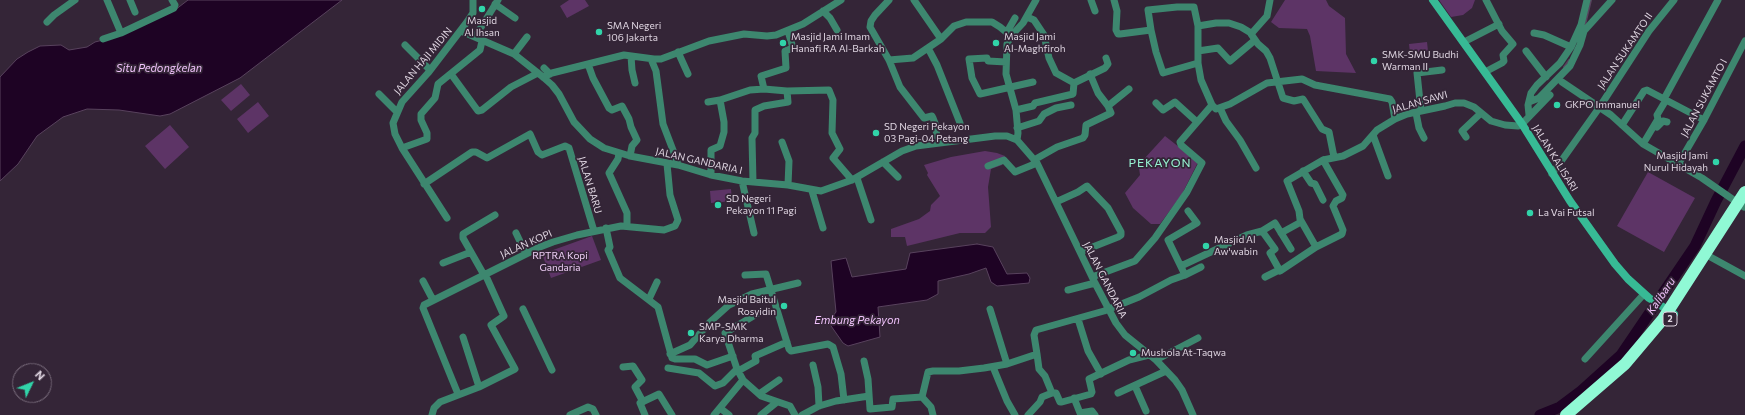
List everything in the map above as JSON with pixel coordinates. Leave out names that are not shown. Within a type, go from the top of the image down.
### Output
[{"type":"highway","name":"2","points":[[1571,414],[1625,364],[1664,308],[1708,256],[1742,205],[1745,192]]},
{"type":"street","points":[[47,22],[75,0]]},
{"type":"street","points":[[107,0],[121,33]]},
{"type":"street","points":[[130,0],[135,12]]},
{"type":"street","points":[[103,39],[121,33],[174,8],[175,5],[172,0]]},
{"type":"street","name":"JALAN HAJI MIDIN","points":[[447,218],[402,148],[393,129],[397,112],[403,100],[430,70],[461,31],[473,13],[473,0]]},
{"type":"street","points":[[451,74],[472,106],[479,111],[510,87],[544,75],[624,56],[661,59],[726,37],[750,33],[767,36],[776,35],[803,24],[841,0]]},
{"type":"street","points":[[889,0],[875,15],[871,21],[870,27],[889,60],[900,87],[922,117],[932,116],[936,126],[937,143]]},
{"type":"street","points":[[914,0],[941,39]]},
{"type":"street","points":[[1009,34],[1021,26],[1036,0]]},
{"type":"street","points":[[1091,0],[1095,11]]},
{"type":"street","points":[[1114,0],[1117,11],[1116,30],[1118,34],[1151,30]]},
{"type":"street","points":[[1198,51],[1218,48],[1230,61],[1253,36],[1267,16],[1270,0]]},
{"type":"street","name":"JALAN KALISARI","points":[[1433,0],[1522,123],[1552,174],[1615,264],[1628,280],[1644,294],[1664,308]]},
{"type":"street","points":[[1485,72],[1504,61],[1503,55],[1513,44],[1502,31],[1486,0]]},
{"type":"street","points":[[1529,115],[1529,102],[1534,88],[1560,64],[1571,47],[1581,25],[1588,0]]},
{"type":"street","points":[[1529,102],[1539,98],[1570,66],[1580,45],[1584,31],[1612,0]]},
{"type":"street","name":"JALAN SUKAMTO II","points":[[1552,174],[1599,108],[1649,31],[1674,0]]},
{"type":"street","points":[[1643,144],[1658,119],[1657,115],[1665,99],[1718,0]]},
{"type":"street","points":[[475,37],[496,2],[515,18]]},
{"type":"street","points":[[1198,63],[1163,73],[1156,52],[1148,10],[1176,3],[1194,7],[1198,26],[1198,63],[1201,80],[1212,105],[1215,108],[1220,108],[1247,95],[1265,84],[1278,81],[1302,79],[1315,85],[1390,99],[1392,101],[1395,119]]},
{"type":"street","points":[[823,11],[830,18],[836,30]]},
{"type":"street","points":[[1027,17],[1034,20],[1044,35],[1051,62],[1056,73],[1074,84]]},
{"type":"street","points":[[1015,18],[1007,44],[1006,74],[1016,110],[1017,140]]},
{"type":"street","points":[[889,60],[905,60],[913,58],[941,39],[954,26],[966,22],[992,22],[1009,34]]},
{"type":"street","points":[[1198,26],[1216,22],[1229,24],[1242,27],[1253,36],[1266,50],[1283,99],[1294,101],[1302,99],[1322,129],[1328,132],[1334,157]]},
{"type":"street","points":[[1464,42],[1499,24]]},
{"type":"street","name":"JALAN GANDARIA I","points":[[461,31],[514,54],[544,75],[552,84],[574,122],[590,139],[604,148],[630,156],[678,165],[712,175],[742,181],[788,185],[812,191],[821,191],[854,179],[902,151],[916,146],[995,136],[1007,136],[1017,140]]},
{"type":"street","points":[[764,89],[761,76],[786,68],[785,51],[793,48],[788,31]]},
{"type":"street","points":[[1534,33],[1544,35],[1571,47]]},
{"type":"street","points":[[514,54],[527,37]]},
{"type":"street","points":[[402,148],[422,142],[428,138],[421,120],[421,114],[435,98],[438,84],[480,50],[482,41]]},
{"type":"street","name":"JALAN SUKAMTO I","points":[[1679,163],[1690,139],[1704,120],[1745,41]]},
{"type":"street","points":[[405,45],[430,70]]},
{"type":"street","points":[[928,48],[937,64],[960,123]]},
{"type":"street","points":[[1526,51],[1546,77]]},
{"type":"street","points":[[678,52],[688,74]]},
{"type":"street","points":[[631,56],[635,83]]},
{"type":"street","points":[[1006,62],[988,61],[987,58],[971,58],[969,61],[972,78],[980,94],[1033,82]]},
{"type":"street","points":[[1074,84],[1090,74],[1105,68],[1108,64],[1106,58]]},
{"type":"street","points":[[651,59],[656,71],[663,124],[678,165]]},
{"type":"street","points":[[588,64],[593,78],[609,108],[611,110],[621,106],[623,107],[637,140],[632,146],[630,156]]},
{"type":"street","points":[[544,68],[544,75]]},
{"type":"street","points":[[1424,138],[1419,128],[1417,73],[1442,70]]},
{"type":"street","points":[[988,166],[1004,160],[1014,172],[1057,147],[1083,138],[1085,135],[1086,125],[1111,113],[1108,106],[1098,93],[1090,74]]},
{"type":"street","points":[[1562,82],[1611,115],[1643,144],[1679,163],[1742,205]]},
{"type":"street","points":[[1016,110],[1033,106],[1034,103],[1073,94],[1074,84]]},
{"type":"street","points":[[708,102],[720,100],[743,92],[764,89],[787,91],[830,91],[833,100],[832,133],[840,151],[833,158],[854,179],[871,220]]},
{"type":"street","points":[[1108,106],[1129,90]]},
{"type":"street","points":[[1622,125],[1644,91],[1648,90],[1704,120]]},
{"type":"street","points":[[753,182],[752,138],[755,134],[756,110],[764,106],[788,102],[787,91]]},
{"type":"street","points":[[379,94],[397,112]]},
{"type":"street","points":[[1522,123],[1550,95]]},
{"type":"street","points":[[712,175],[711,150],[720,146],[724,129],[724,115],[720,100]]},
{"type":"street","points":[[1156,103],[1163,110],[1175,102],[1197,122]]},
{"type":"street","name":"JALAN SAWI","points":[[1301,222],[1299,211],[1287,181],[1323,160],[1343,156],[1363,146],[1378,130],[1395,119],[1460,102],[1474,107],[1491,121],[1498,124],[1518,126],[1522,123]]},
{"type":"street","points":[[1017,128],[1039,121],[1044,114],[1056,108],[1071,105]]},
{"type":"street","points":[[1068,290],[1135,261],[1155,238],[1186,192],[1201,163],[1201,160],[1180,143],[1212,105]]},
{"type":"street","points":[[1220,108],[1226,121],[1240,140],[1256,168]]},
{"type":"street","points":[[1466,137],[1462,131],[1481,113]]},
{"type":"street","points":[[1653,128],[1656,128],[1664,120],[1667,122]]},
{"type":"street","name":"JALAN BARU","points":[[424,184],[472,152],[487,158],[529,134],[531,135],[538,152],[542,155],[566,146],[569,149],[594,231]]},
{"type":"street","points":[[1373,135],[1388,176]]},
{"type":"street","name":"JALAN GANDARIA","points":[[1017,140],[1035,161],[1108,309],[1125,335],[1156,360],[1182,390],[1193,415]]},
{"type":"street","points":[[782,142],[789,161],[788,185]]},
{"type":"street","points":[[619,153],[618,159],[609,173],[627,213],[627,226]]},
{"type":"street","points":[[1265,277],[1344,232],[1333,206],[1336,201],[1342,198],[1342,193],[1323,160]]},
{"type":"street","points":[[883,162],[898,177]]},
{"type":"street","name":"JALAN KOPI","points":[[433,300],[552,242],[594,231],[607,231],[627,226],[664,230],[677,224],[678,220],[676,210],[669,187],[667,164]]},
{"type":"street","points":[[1304,171],[1310,183],[1315,184],[1323,200]]},
{"type":"street","points":[[742,181],[754,233]]},
{"type":"street","points":[[1056,202],[1078,192],[1087,186],[1108,208],[1121,232],[1121,235],[1118,237],[1080,252]]},
{"type":"street","points":[[812,191],[823,228]]},
{"type":"street","points":[[1185,275],[1168,240],[1197,223],[1188,211]]},
{"type":"street","points":[[432,415],[437,405],[458,394],[479,387],[510,372],[515,368],[491,325],[504,316],[484,275],[463,238],[463,233],[495,215]]},
{"type":"street","points":[[1281,233],[1301,222],[1316,247]]},
{"type":"street","points":[[1180,266],[1247,235],[1262,231],[1275,223],[1291,250]]},
{"type":"street","points":[[607,231],[610,247],[608,250],[620,278],[658,307],[670,354],[674,359],[695,358],[707,365],[733,356]]},
{"type":"street","points":[[1262,231],[1275,249],[1270,253],[1279,270]]},
{"type":"street","points":[[516,233],[526,254]]},
{"type":"street","points":[[443,263],[471,252]]},
{"type":"street","points":[[1708,256],[1745,276]]},
{"type":"street","points":[[1052,393],[1045,376],[1039,369],[1034,335],[1036,330],[1108,309],[1139,297],[1171,280],[1201,267]]},
{"type":"street","points":[[745,275],[766,274],[791,351],[828,344],[831,346],[841,374],[844,400]]},
{"type":"street","points":[[423,281],[433,300],[424,305],[423,308],[458,394]]},
{"type":"street","points":[[649,299],[657,282]]},
{"type":"street","points":[[670,354],[690,345],[710,322],[729,305],[752,294],[798,283]]},
{"type":"street","points":[[1585,359],[1644,294]]},
{"type":"street","points":[[523,309],[552,370]]},
{"type":"street","points":[[990,309],[1007,364]]},
{"type":"street","points":[[760,312],[726,331],[725,333],[743,380],[759,394],[790,406],[795,415]]},
{"type":"street","points":[[1078,319],[1088,351],[1101,374]]},
{"type":"street","points":[[463,337],[479,387]]},
{"type":"street","points":[[1156,360],[1198,338]]},
{"type":"street","points":[[668,368],[696,371],[715,386],[723,383],[738,370],[756,361],[754,356],[787,342]]},
{"type":"street","points":[[922,397],[928,372],[964,371],[993,367],[1037,354]]},
{"type":"street","points":[[1028,415],[1040,402],[1042,397],[1056,393],[1060,402],[1092,393],[1089,379],[1129,360],[1149,355]]},
{"type":"street","points":[[864,361],[868,379],[870,409],[892,407],[893,399],[922,397],[927,400],[933,415]]},
{"type":"street","points":[[813,365],[818,387],[819,406]]},
{"type":"street","points":[[624,367],[633,366],[642,380],[635,387],[643,402]]},
{"type":"street","points":[[993,367],[1007,401],[1015,415]]},
{"type":"street","points":[[1118,393],[1166,371]]},
{"type":"street","points":[[714,415],[743,380]]},
{"type":"street","points":[[759,394],[779,380]]},
{"type":"street","points":[[1135,386],[1146,411]]},
{"type":"street","points":[[645,415],[640,404],[660,394],[672,415]]},
{"type":"street","points":[[802,415],[819,406],[869,396]]},
{"type":"street","points":[[1074,398],[1080,413],[1092,411],[1095,415]]},
{"type":"street","points":[[761,415],[777,402]]},
{"type":"street","points":[[570,415],[588,407],[592,409],[596,415]]},
{"type":"street","points":[[720,408],[729,415]]},
{"type":"green space","points":[[569,0],[585,0],[589,6],[567,18],[560,6]]},
{"type":"green space","points":[[1285,0],[1326,0],[1329,6],[1345,18],[1346,54],[1356,73],[1316,71],[1310,36],[1307,29],[1279,28],[1271,22]]},
{"type":"green space","points":[[1439,0],[1475,0],[1472,8],[1463,15],[1451,17]]},
{"type":"green space","points":[[1427,42],[1428,51],[1410,53],[1409,44]]},
{"type":"green space","points":[[241,84],[250,95],[231,111],[221,100]]},
{"type":"green space","points":[[258,102],[269,116],[248,133],[237,119]]},
{"type":"green space","points":[[170,125],[189,147],[165,169],[145,146]]},
{"type":"green space","points":[[1165,136],[1198,162],[1182,194],[1160,224],[1151,224],[1133,208],[1125,193],[1140,175],[1139,168],[1144,159]]},
{"type":"green space","points":[[985,151],[1005,156],[1002,165],[991,169],[988,187],[991,227],[985,233],[960,233],[907,246],[905,237],[891,237],[891,229],[919,219],[930,211],[931,205],[940,196],[927,175],[928,173],[924,165],[951,157]]},
{"type":"green space","points":[[1648,172],[1695,198],[1664,252],[1617,226]]},
{"type":"green space","points":[[731,189],[732,201],[711,203],[710,191]]},
{"type":"green space","name":"RPTRA Kopi Gandaria","points":[[592,236],[601,260],[551,278],[542,254]]},
{"type":"water","name":"Situ Pedongkelan","points":[[188,0],[342,0],[240,78],[170,114],[160,116],[119,110],[87,109],[63,117],[37,136],[18,164],[0,181],[0,77],[17,59],[40,46],[61,45],[69,50],[87,47],[95,42],[175,10]]},
{"type":"water","name":"Embung Pekayon","points":[[977,244],[993,247],[1007,274],[1027,273],[1030,278],[1029,283],[997,286],[991,282],[986,268],[969,274],[938,281],[938,294],[927,300],[878,307],[880,337],[848,346],[843,343],[829,323],[836,312],[831,261],[846,258],[852,277],[906,269],[910,253]]},
{"type":"waterway","points":[[1585,25],[1591,0]]},
{"type":"waterway","points":[[1564,67],[1569,60]]},
{"type":"waterway","name":"Kalibaru","points":[[1540,415],[1560,407],[1580,392],[1621,355],[1695,246],[1716,201],[1745,146]]},
{"type":"place","name":"Masjid Al Ihsan","points":[[482,9]]},
{"type":"place","name":"SMA Negeri 106 Jakarta","points":[[599,32]]},
{"type":"place","name":"Masjid Jami Imam Hanafi RA Al-Barkah","points":[[783,43]]},
{"type":"place","name":"Masjid Jami Al-Maghfiroh","points":[[996,43]]},
{"type":"place","name":"SMK-SMU Budhi Warman II","points":[[1374,61]]},
{"type":"place","name":"GKPO Immanuel","points":[[1557,105]]},
{"type":"place","name":"SD Negeri Pekayon 03 Pagi-04 Petang","points":[[876,133]]},
{"type":"place","name":"Masjid Jami Nurul Hidayah","points":[[1716,162]]},
{"type":"place","name":"SD Negeri Pekayon 11 Pagi","points":[[718,205]]},
{"type":"place","name":"La Vai Futsal","points":[[1530,213]]},
{"type":"place","name":"Masjid Al Aw'wabin","points":[[1206,246]]},
{"type":"place","name":"Masjid Baitul Rosyidin","points":[[784,306]]},
{"type":"place","name":"SMP-SMK Karya Dharma","points":[[691,333]]},
{"type":"place","name":"Mushola At-Taqwa","points":[[1133,353]]},
{"type":"district","name":"PEKAYON","points":[[1160,163]]}]
